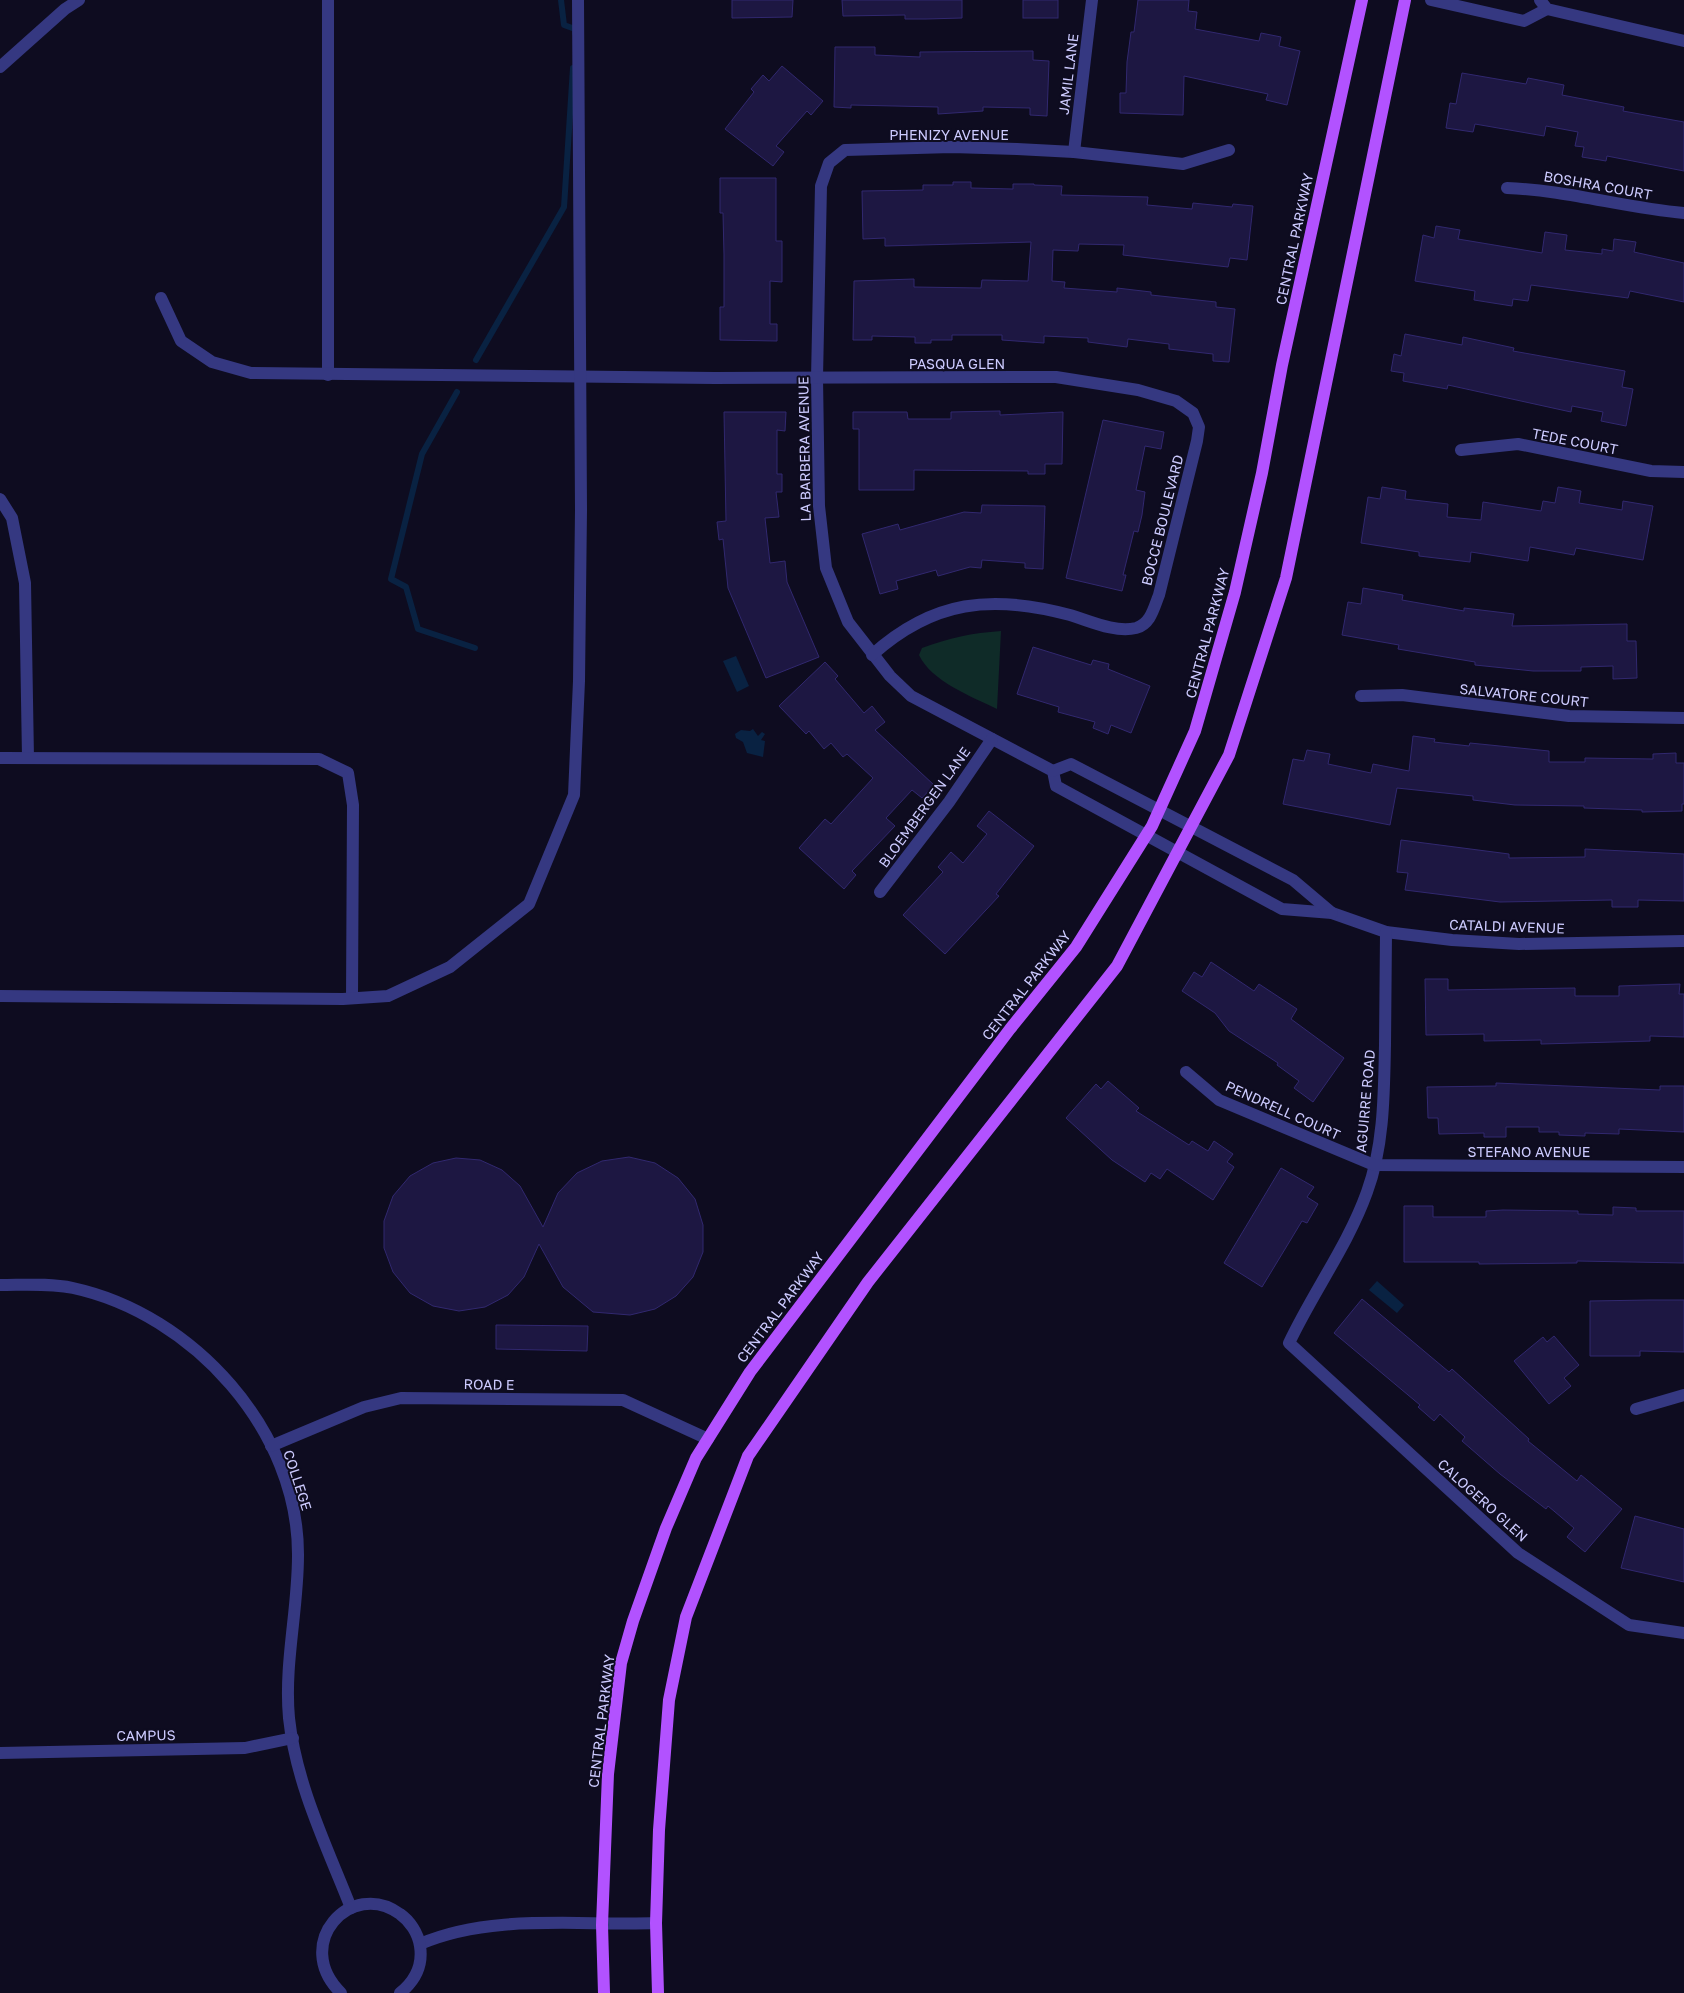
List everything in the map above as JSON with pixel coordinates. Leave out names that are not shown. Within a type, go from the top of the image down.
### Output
[{"type":"main road","name":"CENTRAL PARKWAY","points":[[604,1993],[602,1925],[608,1774],[621,1663],[633,1621],[666,1528],[696,1458],[750,1372],[1010,1029],[1076,947],[1146,836],[1195,731],[1235,592],[1262,473],[1282,365],[1362,0]]},
{"type":"main road","points":[[658,1993],[656,1923],[659,1830],[671,1691],[686,1617],[748,1456],[868,1282],[1116,966],[1186,824],[1229,756],[1286,578],[1404,0]]},
{"type":"street","points":[[0,67],[65,9],[78,0]]},
{"type":"street","points":[[328,0],[328,375]]},
{"type":"street","points":[[0,996],[352,998],[388,996],[450,967],[529,904],[574,794],[579,681],[578,0]]},
{"type":"street","name":"JAMIL LANE","points":[[1074,152],[1092,0]]},
{"type":"street","points":[[1431,0],[1524,21],[1543,5],[1684,41]]},
{"type":"street","name":"PHENIZY AVENUE","points":[[829,163],[846,150],[876,148],[952,147],[1074,152],[1183,164],[1229,150]]},
{"type":"street","name":"LA BARBERA AVENUE","points":[[829,163],[821,186],[818,378],[819,506],[826,568],[848,622],[872,655],[911,696],[1053,771]]},
{"type":"street","name":"BOSHRA COURT","points":[[1508,188],[1543,190],[1641,208],[1684,213]]},
{"type":"street","name":"PASQUA GLEN","points":[[161,298],[182,341],[212,362],[252,373],[715,378],[1056,377],[1138,390],[1176,401],[1193,413]]},
{"type":"street","name":"BOCCE BOULEVARD","points":[[872,655],[892,637],[929,616],[963,606],[1001,602],[1053,611],[1119,629],[1138,628],[1150,619],[1158,595],[1197,441],[1198,427],[1193,413]]},
{"type":"street","name":"TEDE COURT","points":[[1461,450],[1518,444],[1651,471],[1684,472]]},
{"type":"street","points":[[0,499],[12,518],[25,583],[28,758]]},
{"type":"street","name":"SALVATORE COURT","points":[[1361,696],[1402,695],[1569,716],[1684,718]]},
{"type":"street","name":"BLOEMBERGEN LANE","points":[[880,892],[950,802],[992,738]]},
{"type":"street","points":[[0,758],[319,759],[348,773],[353,805],[352,998]]},
{"type":"street","points":[[1173,849],[1056,786],[1053,771],[1071,764],[1186,824]]},
{"type":"street","name":"CATALDI AVENUE","points":[[1186,824],[1293,880],[1332,913]]},
{"type":"street","name":"CATALDI AVENUE","points":[[1173,849],[1282,908],[1332,913],[1386,932],[1452,940],[1519,944],[1684,941]]},
{"type":"street","name":"AGUIRRE ROAD","points":[[1289,1343],[1305,1310],[1350,1230],[1367,1191],[1374,1165],[1380,1138],[1384,1077],[1386,932]]},
{"type":"street","name":"PENDRELL COURT","points":[[1186,1072],[1219,1100],[1374,1165]]},
{"type":"street","name":"STEFANO AVENUE","points":[[1374,1165],[1684,1167]]},
{"type":"street","name":"COLLEGE","points":[[0,1285],[41,1284],[73,1288],[121,1303],[162,1325],[200,1353],[236,1388],[262,1427],[280,1466],[294,1515],[298,1555],[287,1684],[293,1738],[304,1785],[351,1908]]},
{"type":"street","name":"CALOGERO GLEN","points":[[1289,1343],[1518,1553],[1629,1625],[1684,1633]]},
{"type":"street","points":[[1636,1409],[1684,1395]]},
{"type":"street","name":"ROAD E","points":[[271,1446],[364,1407],[401,1398],[623,1400],[708,1439]]},
{"type":"street","name":"CAMPUS","points":[[0,1753],[245,1748],[293,1738]]},
{"type":"street","points":[[341,1993],[331,1983],[324,1970],[321,1956],[323,1941],[328,1927],[338,1916],[351,1908],[365,1904],[380,1905],[394,1910],[406,1919],[415,1931],[420,1944],[417,1974],[409,1986],[400,1993]]},
{"type":"street","points":[[420,1944],[444,1934],[480,1926],[656,1923]]},
{"type":"green space","points":[[1001,631],[997,709],[943,681],[925,665],[919,655],[922,648],[942,641],[961,636]]},
{"type":"water","points":[[736,656],[749,686],[737,692],[723,661]]},
{"type":"water","points":[[753,729],[758,736],[762,732],[765,734],[761,740],[765,741],[763,757],[747,753],[743,742],[736,738],[735,734],[741,730],[750,731]]},
{"type":"water","points":[[1377,1281],[1404,1305],[1397,1313],[1369,1290]]},
{"type":"building","points":[[732,0],[793,0],[792,17],[732,18]]},
{"type":"building","points":[[842,0],[962,0],[962,18],[905,19],[905,15],[843,16]]},
{"type":"building","points":[[1023,0],[1058,0],[1058,18],[1023,18]]},
{"type":"building","points":[[1138,0],[1189,0],[1188,11],[1197,12],[1195,29],[1259,41],[1261,33],[1281,37],[1279,46],[1300,51],[1287,105],[1266,100],[1268,94],[1184,76],[1183,115],[1120,113],[1120,93],[1126,93],[1127,62],[1131,32],[1134,32]]},
{"type":"building","points":[[835,47],[875,47],[875,55],[920,57],[920,52],[1033,51],[1033,60],[1049,61],[1047,116],[1030,115],[1030,108],[983,107],[983,111],[938,114],[938,107],[851,105],[851,108],[834,107]]},
{"type":"building","points":[[782,66],[823,101],[811,115],[807,111],[776,146],[784,152],[773,166],[725,129],[754,92],[751,89],[763,75],[769,81]]},
{"type":"building","points":[[1462,73],[1526,84],[1528,78],[1564,85],[1562,95],[1624,107],[1623,111],[1684,122],[1684,171],[1607,156],[1606,161],[1582,157],[1584,147],[1575,146],[1578,132],[1546,126],[1544,136],[1475,124],[1473,132],[1446,128],[1450,103],[1456,104]]},
{"type":"building","points":[[720,178],[776,178],[776,241],[782,241],[782,282],[770,281],[770,324],[777,324],[777,341],[720,340],[720,307],[724,307],[724,255],[723,213],[720,213]]},
{"type":"building","points":[[953,182],[971,182],[971,188],[1013,189],[1013,184],[1062,186],[1061,195],[1148,197],[1147,205],[1192,209],[1193,203],[1232,207],[1233,204],[1253,206],[1247,260],[1230,258],[1228,267],[1123,255],[1124,245],[1079,244],[1078,251],[1053,250],[1052,281],[1065,282],[1064,288],[1117,292],[1117,288],[1151,292],[1151,295],[1216,302],[1216,307],[1235,309],[1229,362],[1213,361],[1213,354],[1169,349],[1169,344],[1128,339],[1127,347],[1088,342],[1088,338],[1044,336],[1044,343],[1002,340],[1002,335],[952,335],[952,340],[931,340],[931,343],[915,343],[915,337],[872,336],[872,340],[853,340],[854,281],[914,279],[914,287],[981,288],[982,280],[1028,281],[1031,242],[885,246],[885,238],[863,239],[862,191],[923,190],[923,185],[953,185]]},
{"type":"building","points":[[1436,226],[1460,230],[1458,239],[1542,253],[1545,232],[1567,235],[1565,250],[1602,254],[1602,249],[1613,251],[1614,239],[1636,242],[1634,252],[1684,263],[1684,302],[1630,291],[1628,298],[1531,285],[1528,301],[1513,299],[1512,306],[1474,300],[1475,291],[1415,281],[1423,235],[1434,238]]},
{"type":"building","points":[[1405,334],[1462,345],[1463,337],[1514,348],[1513,351],[1625,371],[1622,387],[1633,389],[1626,426],[1601,421],[1603,412],[1572,406],[1571,412],[1448,385],[1447,389],[1403,381],[1404,373],[1391,371],[1394,354],[1401,356]]},
{"type":"building","points":[[1000,411],[1000,415],[1063,412],[1062,464],[1045,464],[1045,474],[1028,474],[1028,471],[914,470],[914,490],[859,490],[859,429],[853,429],[853,412],[907,412],[908,419],[951,419],[951,412]]},
{"type":"building","points":[[724,412],[786,412],[785,431],[777,430],[777,474],[782,474],[782,492],[776,492],[779,517],[765,518],[770,563],[785,561],[787,582],[819,657],[766,678],[728,588],[723,539],[719,540],[717,522],[726,521]]},
{"type":"building","points":[[1103,420],[1164,432],[1161,449],[1145,446],[1136,490],[1145,492],[1142,515],[1138,532],[1134,531],[1123,575],[1126,575],[1122,591],[1066,578]]},
{"type":"building","points":[[1382,487],[1406,491],[1405,499],[1448,504],[1447,517],[1481,520],[1483,502],[1541,511],[1543,501],[1555,503],[1558,487],[1581,491],[1579,503],[1622,510],[1623,501],[1653,506],[1643,560],[1576,548],[1574,555],[1530,547],[1528,561],[1471,552],[1470,562],[1419,556],[1419,552],[1361,543],[1368,497],[1380,499]]},
{"type":"building","points":[[982,505],[1045,506],[1043,569],[1025,568],[1025,563],[982,560],[981,568],[970,567],[938,576],[936,570],[896,581],[898,589],[880,594],[862,534],[898,524],[900,530],[964,512],[981,513]]},
{"type":"building","points":[[1363,588],[1403,595],[1402,600],[1464,611],[1464,608],[1514,614],[1512,626],[1627,624],[1627,641],[1636,641],[1637,678],[1613,679],[1613,666],[1581,667],[1581,671],[1533,671],[1475,665],[1475,662],[1398,649],[1399,645],[1342,635],[1348,602],[1361,604]]},
{"type":"building","points":[[1033,647],[1091,665],[1093,660],[1109,664],[1108,669],[1150,686],[1131,733],[1111,725],[1108,734],[1093,728],[1095,722],[1058,712],[1059,707],[1017,694]]},
{"type":"building","points":[[825,662],[838,676],[835,679],[864,713],[872,706],[885,722],[875,730],[934,785],[922,798],[912,790],[886,818],[895,826],[852,871],[856,875],[844,889],[799,848],[825,819],[831,824],[873,778],[847,754],[843,757],[831,743],[824,749],[809,731],[806,734],[779,706]]},
{"type":"building","points":[[1413,736],[1435,739],[1434,742],[1469,746],[1470,743],[1549,751],[1549,762],[1585,762],[1585,758],[1653,759],[1653,754],[1676,753],[1676,763],[1684,763],[1684,804],[1682,804],[1682,811],[1642,812],[1642,810],[1584,808],[1584,806],[1515,805],[1473,800],[1473,796],[1397,788],[1390,825],[1283,804],[1293,759],[1304,761],[1307,750],[1330,754],[1328,764],[1371,773],[1373,764],[1409,771]]},
{"type":"building","points":[[989,811],[1034,846],[996,894],[999,896],[945,954],[903,915],[943,872],[938,867],[951,852],[963,863],[987,834],[977,826]]},
{"type":"building","points":[[1401,840],[1509,854],[1509,858],[1585,857],[1585,849],[1684,854],[1684,901],[1638,900],[1638,907],[1612,907],[1612,900],[1500,902],[1405,890],[1408,873],[1397,872]]},
{"type":"building","points":[[1211,962],[1254,991],[1259,984],[1297,1009],[1291,1019],[1344,1058],[1313,1102],[1294,1088],[1299,1081],[1277,1065],[1278,1063],[1229,1031],[1215,1013],[1182,991],[1194,972],[1202,977]]},
{"type":"building","points":[[1425,979],[1448,979],[1448,990],[1575,988],[1575,996],[1619,996],[1619,986],[1680,984],[1679,994],[1684,994],[1684,1037],[1650,1036],[1650,1041],[1541,1044],[1541,1040],[1484,1041],[1484,1034],[1426,1035]]},
{"type":"building","points":[[1108,1081],[1139,1108],[1136,1111],[1189,1145],[1192,1141],[1208,1151],[1214,1141],[1233,1154],[1227,1162],[1234,1167],[1213,1200],[1167,1169],[1160,1179],[1151,1173],[1145,1182],[1112,1160],[1066,1118],[1096,1084],[1101,1089]]},
{"type":"building","points":[[1496,1083],[1660,1090],[1660,1086],[1684,1086],[1684,1132],[1619,1129],[1619,1134],[1585,1133],[1585,1136],[1559,1135],[1559,1132],[1539,1132],[1539,1127],[1506,1127],[1506,1137],[1484,1137],[1484,1133],[1439,1134],[1438,1118],[1428,1118],[1427,1087],[1496,1086]]},
{"type":"building","points":[[629,1157],[655,1163],[678,1178],[695,1199],[703,1225],[703,1252],[693,1277],[676,1296],[655,1309],[630,1315],[593,1312],[563,1287],[539,1244],[524,1277],[508,1295],[485,1307],[459,1311],[433,1306],[410,1293],[393,1272],[384,1248],[384,1221],[393,1196],[410,1176],[433,1163],[456,1158],[480,1160],[502,1170],[520,1186],[543,1227],[558,1193],[577,1173],[602,1161]]},
{"type":"building","points":[[1281,1168],[1314,1187],[1307,1197],[1318,1204],[1307,1223],[1302,1221],[1262,1287],[1224,1263]]},
{"type":"building","points":[[1404,1206],[1433,1206],[1433,1217],[1486,1217],[1486,1211],[1503,1210],[1578,1211],[1578,1214],[1613,1215],[1613,1207],[1636,1208],[1636,1211],[1684,1211],[1684,1263],[1577,1261],[1577,1263],[1479,1264],[1479,1262],[1404,1262]]},
{"type":"building","points":[[1362,1299],[1449,1372],[1452,1369],[1529,1439],[1528,1441],[1577,1481],[1581,1475],[1622,1509],[1585,1552],[1567,1537],[1574,1528],[1548,1506],[1546,1509],[1500,1474],[1462,1441],[1465,1437],[1440,1414],[1434,1421],[1418,1407],[1420,1405],[1334,1333]]},
{"type":"building","points":[[1684,1300],[1684,1352],[1640,1351],[1640,1356],[1590,1356],[1590,1301]]},
{"type":"building","points":[[496,1325],[588,1326],[587,1351],[496,1349]]},
{"type":"building","points":[[1554,1336],[1579,1365],[1564,1378],[1571,1386],[1549,1404],[1514,1361],[1543,1337],[1547,1342]]},
{"type":"building","points":[[1635,1516],[1684,1529],[1684,1582],[1621,1568]]},
{"type":"waterway","points":[[561,0],[564,25],[575,29],[575,33]]},
{"type":"waterway","points":[[476,360],[564,207],[573,68]]},
{"type":"waterway","points":[[457,392],[422,454],[391,579],[406,587],[418,629],[475,648]]}]
